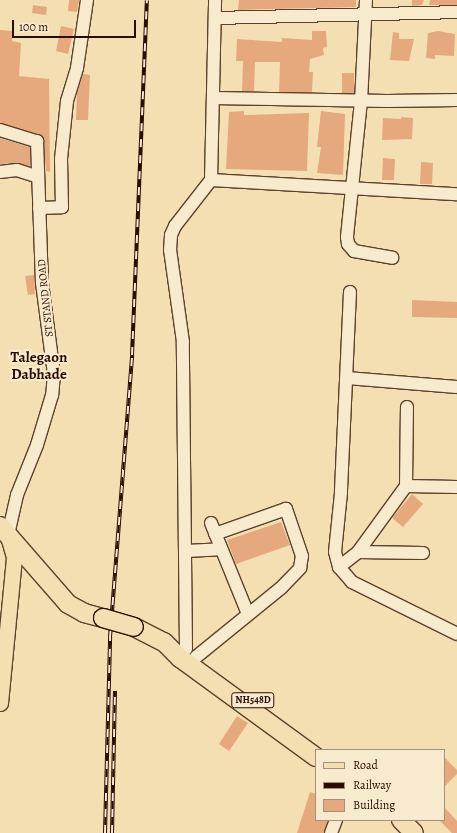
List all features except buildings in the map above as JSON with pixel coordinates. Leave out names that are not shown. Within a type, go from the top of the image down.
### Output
[{"type":"highway","name":"NH548D","points":[[2,529],[68,604],[84,613],[134,627],[191,653],[320,749]]},
{"type":"highway","name":"NH548D","points":[[164,642],[180,658],[315,756]]},
{"type":"highway","points":[[390,821],[402,833]]},
{"type":"highway","points":[[402,821],[414,833]]},
{"type":"main road","points":[[0,703],[14,557],[2,529]]},
{"type":"street","points":[[39,208],[62,207],[61,159],[67,101],[77,68],[87,0]]},
{"type":"street","points":[[191,653],[186,551],[183,342],[171,235],[180,219],[211,180],[215,0]]},
{"type":"street","points":[[366,0],[360,101],[347,236],[348,244],[354,257],[392,258]]},
{"type":"street","points":[[215,18],[457,12]]},
{"type":"street","points":[[212,98],[360,101],[457,100]]},
{"type":"street","name":"ST STAND ROAD","points":[[0,130],[37,141],[42,283],[54,374],[52,395],[37,445],[2,529]]},
{"type":"street","points":[[0,172],[17,170],[38,177]]},
{"type":"street","points":[[211,180],[352,186],[457,194]]},
{"type":"street","points":[[350,292],[347,378],[335,552],[339,567],[352,582],[457,634]]},
{"type":"street","points":[[347,378],[457,387]]},
{"type":"street","points":[[339,567],[358,552],[406,486],[407,407]]},
{"type":"street","points":[[406,486],[457,487]]},
{"type":"street","points":[[191,653],[248,614],[281,588],[300,568],[302,556],[286,509],[215,534]]},
{"type":"street","points":[[211,523],[248,614]]},
{"type":"street","points":[[186,551],[221,549]]},
{"type":"street","points":[[358,552],[423,553]]},
{"type":"street","points":[[331,833],[336,821]]},
{"type":"railway","points":[[105,833],[110,637],[132,355],[147,0]]},
{"type":"railway","points":[[112,833],[115,691]]},
{"type":"district","name":"Talegaon Dabhade","points":[[39,366]]}]
